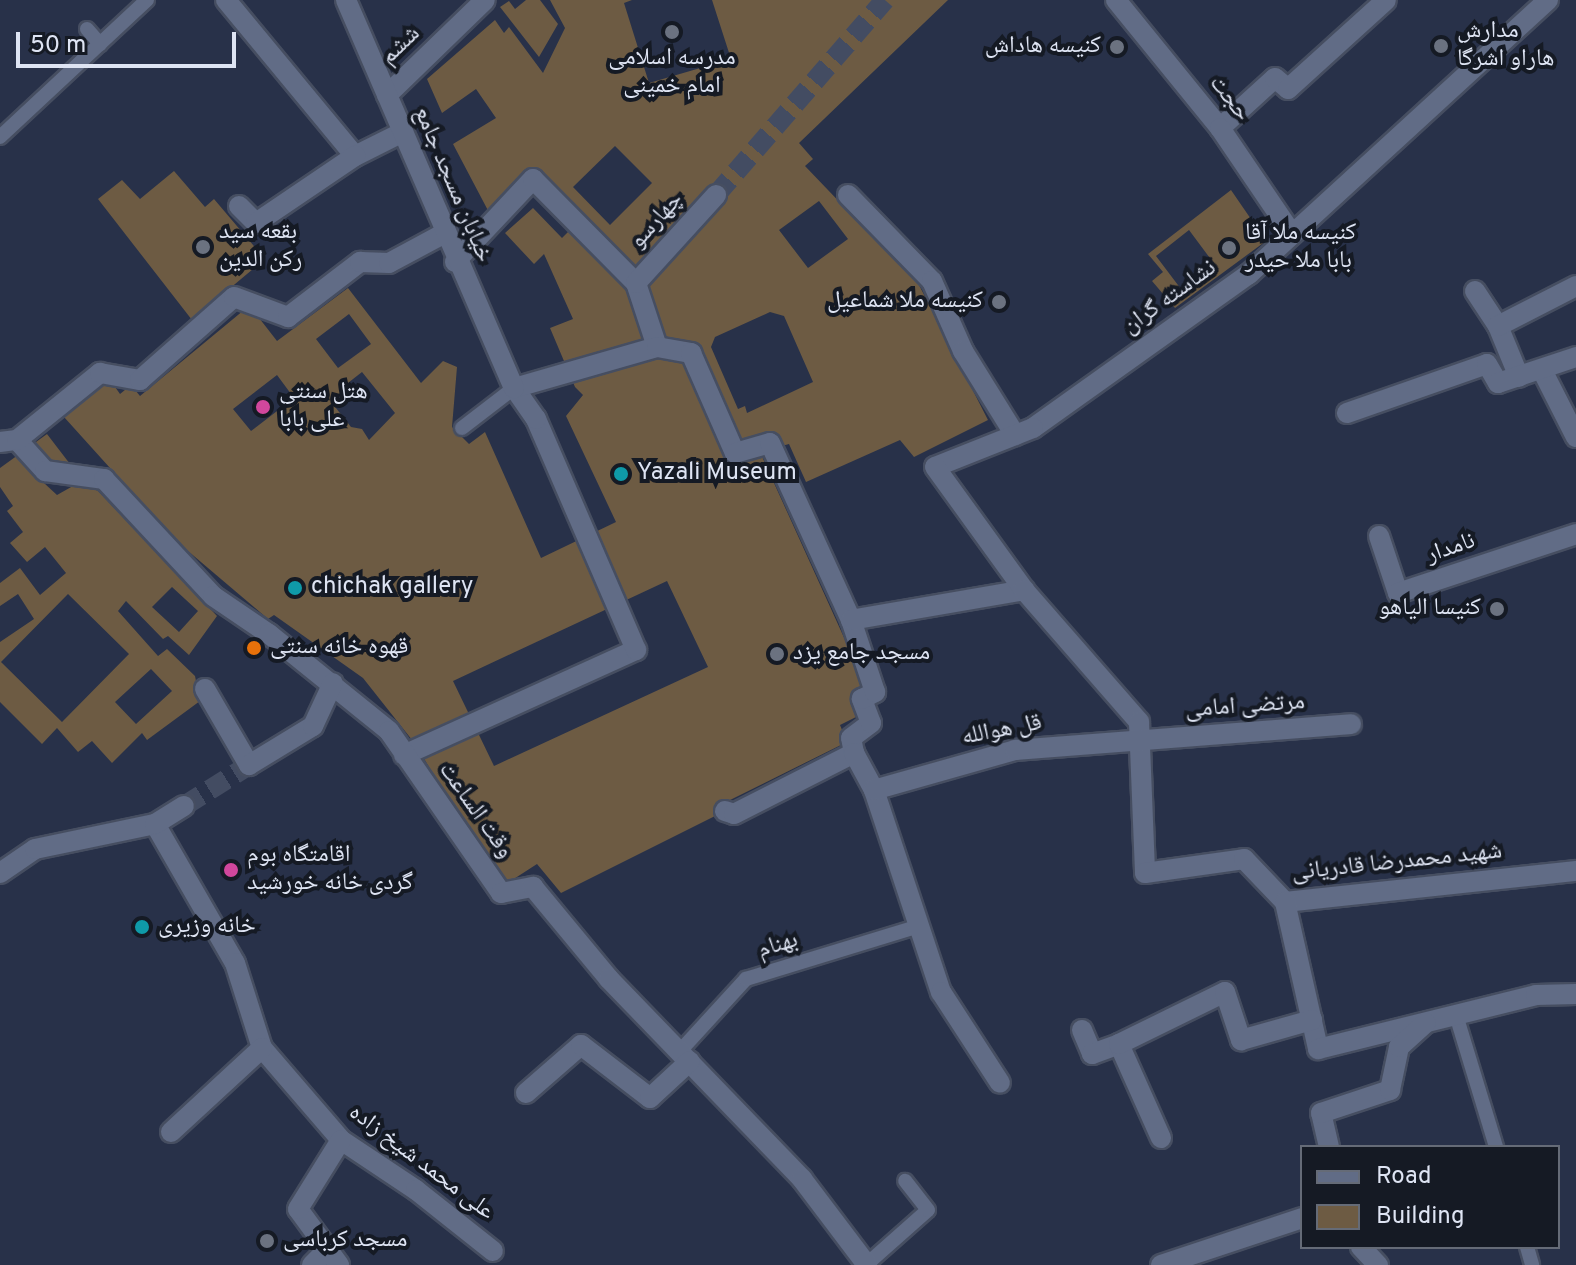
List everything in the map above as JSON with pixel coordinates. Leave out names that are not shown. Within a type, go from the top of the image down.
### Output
[{"type":"street","points":[[226,0],[355,156]]},
{"type":"street","name":"خیابان مسجد جامع","points":[[346,0],[455,262],[514,388],[536,419],[636,650],[404,755]]},
{"type":"street","name":"ششم","points":[[387,95],[485,0]]},
{"type":"street","name":"حجت","points":[[1116,0],[1220,128],[1292,234]]},
{"type":"street","points":[[1220,128],[1275,78],[1288,89],[1386,0]]},
{"type":"street","name":"نشاسته گران","points":[[1024,590],[935,467],[1033,428],[1249,274],[1548,0]]},
{"type":"street","points":[[239,206],[256,223],[355,156],[403,132]]},
{"type":"street","points":[[455,262],[533,179],[636,283],[657,347]]},
{"type":"street","name":"چهارسو","points":[[636,283],[716,195]]},
{"type":"street","points":[[848,195],[932,281],[963,351],[1015,435]]},
{"type":"street","points":[[9,441],[100,373],[140,380],[234,297],[288,317],[360,262],[389,263],[443,234]]},
{"type":"street","points":[[1498,326],[1576,286]]},
{"type":"street","points":[[1475,291],[1498,326],[1519,377]]},
{"type":"street","points":[[514,388],[657,347],[691,353],[735,453],[770,443],[851,620],[875,692],[862,699],[871,723],[851,738],[854,753],[874,790],[916,927],[941,992],[1000,1083]]},
{"type":"street","points":[[1347,413],[1487,364],[1498,383],[1576,357]]},
{"type":"street","points":[[1542,370],[1576,437]]},
{"type":"street","name":"وقت الساعت","points":[[9,441],[45,471],[104,479],[213,596],[271,628],[389,731],[501,893],[533,887],[609,979],[802,1179],[867,1264]]},
{"type":"street","name":"نامدار","points":[[1379,536],[1398,593],[1576,534]]},
{"type":"street","points":[[851,620],[1024,590],[1139,722],[1143,739]]},
{"type":"street","points":[[205,689],[249,765],[313,726],[333,683]]},
{"type":"street","name":"مرتضی امامی","points":[[1143,739],[1351,724]]},
{"type":"street","name":"قل هوالله","points":[[874,790],[1015,750],[1143,739]]},
{"type":"street","name":"شهید محمدرضا قادریانی","points":[[1143,739],[1145,873],[1244,859],[1285,902],[1576,871]]},
{"type":"street","points":[[725,811],[734,814],[854,753]]},
{"type":"street","points":[[0,873],[35,849],[155,824],[184,806]]},
{"type":"street","name":"علی محمد شیخ زاده","points":[[155,824],[235,963],[262,1048],[341,1140],[416,1190],[493,1251]]},
{"type":"street","points":[[1285,902],[1318,1049],[1536,995],[1576,994]]},
{"type":"street","points":[[1082,1030],[1092,1054],[1225,992],[1241,1040],[1312,1020]]},
{"type":"street","points":[[1329,1145],[1321,1113],[1390,1090],[1399,1047],[1427,1022]]},
{"type":"street","points":[[1119,1044],[1161,1138]]},
{"type":"street","points":[[526,1093],[581,1045],[650,1098],[685,1056]]},
{"type":"street","points":[[171,1132],[262,1048]]},
{"type":"street","points":[[312,1265],[333,1257],[298,1209],[341,1140]]},
{"type":"street","points":[[1161,1265],[1300,1219]]},
{"type":"street","points":[[1363,1249],[1378,1265]]},
{"type":"lane","points":[[0,137],[147,0]]},
{"type":"lane","points":[[87,29],[100,44]]},
{"type":"lane","points":[[462,428],[514,388]]},
{"type":"lane","name":"بهنام","points":[[685,1056],[746,979],[916,927]]},
{"type":"lane","points":[[1456,1015],[1495,1145]]},
{"type":"lane","points":[[867,1264],[928,1210],[905,1181]]},
{"type":"building","points":[[526,0],[540,0],[558,24],[539,57],[500,7],[509,1],[515,9]]},
{"type":"building","points":[[550,0],[632,0],[624,3],[649,83],[731,59],[712,0],[948,0],[799,143],[813,159],[805,166],[919,285],[988,420],[914,457],[900,440],[806,482],[789,444],[760,452],[856,664],[865,692],[860,715],[840,725],[847,742],[722,804],[725,811],[561,893],[537,864],[500,888],[416,745],[363,678],[274,615],[268,619],[175,540],[64,417],[93,388],[113,384],[120,394],[131,385],[140,396],[244,310],[256,314],[277,341],[348,288],[421,383],[443,361],[457,367],[452,427],[469,444],[485,432],[541,558],[616,522],[566,416],[583,395],[575,387],[550,328],[573,319],[544,254],[534,264],[505,233],[533,208],[562,238],[578,222],[531,176],[493,220],[453,144],[496,118],[476,89],[442,113],[427,79],[495,20],[504,33],[509,27],[543,73],[565,28]],"holes":[[[615,146],[652,183],[610,225],[573,187]],[[819,201],[848,239],[808,268],[779,230]],[[770,312],[784,316],[813,382],[747,413],[745,406],[738,409],[711,347],[715,337]],[[349,314],[371,344],[338,368],[316,339]],[[362,372],[395,413],[369,440],[362,429],[351,427],[332,403],[341,394],[339,390]],[[277,375],[294,398],[251,431],[233,409]],[[667,581],[708,667],[494,766],[453,681]]]},
{"type":"building","points":[[174,171],[205,207],[214,199],[265,259],[192,320],[98,199],[122,180],[140,199]]},
{"type":"building","name":"کنیسه ملا آقا بابا ملا حیدر","points":[[1231,190],[1266,241],[1175,308],[1152,281],[1163,272],[1148,254]],"holes":[[[1189,230],[1218,269],[1184,293],[1156,256]]]},
{"type":"building","points":[[47,434],[70,464],[44,483],[57,495],[80,482],[98,491],[217,616],[189,655],[168,636],[163,639],[126,601],[118,611],[158,656],[167,649],[195,676],[200,701],[147,740],[142,733],[112,763],[92,741],[78,752],[57,728],[42,744],[0,702],[0,642],[34,619],[18,594],[0,606],[0,583],[20,568],[40,595],[66,573],[45,547],[27,562],[10,543],[23,532],[7,511],[13,506],[0,487],[0,468]],"holes":[[[172,587],[198,611],[179,632],[152,607]],[[68,594],[129,654],[62,722],[1,662]],[[151,669],[172,691],[136,724],[115,702]]]},
{"type":"tunnel","points":[[716,195],[885,0]]},
{"type":"tunnel","points":[[184,806],[249,765]]},
{"type":"place","name":"مدرسه اسلامی امام خمینی","points":[[672,32]]},
{"type":"place","name":"مدارش هاراو اشرگا","points":[[1441,46]]},
{"type":"place","name":"کنیسه هاداش","points":[[1117,47]]},
{"type":"place","name":"بقعه سید رکن الدین","points":[[203,247]]},
{"type":"place","name":"کنیسه ملا آقا بابا ملا حیدر","points":[[1229,248]]},
{"type":"place","name":"کنیسه ملا شماعیل","points":[[999,302]]},
{"type":"place","name":"هتل سنتی علی بابا","points":[[263,407]]},
{"type":"place","name":"Yazali Museum","points":[[621,474]]},
{"type":"place","name":"chichak gallery","points":[[295,588]]},
{"type":"place","name":"کنیسا الیاهو","points":[[1497,609]]},
{"type":"place","name":"قهوه خانه سنتی","points":[[254,648]]},
{"type":"place","name":"مسجد جامع یزد","points":[[777,654]]},
{"type":"place","name":"اقامتگاه بوم گردی خانه خورشید","points":[[231,870]]},
{"type":"place","name":"خانه وزیری","points":[[142,927]]},
{"type":"place","name":"مسجد کرباسی","points":[[267,1241]]}]
